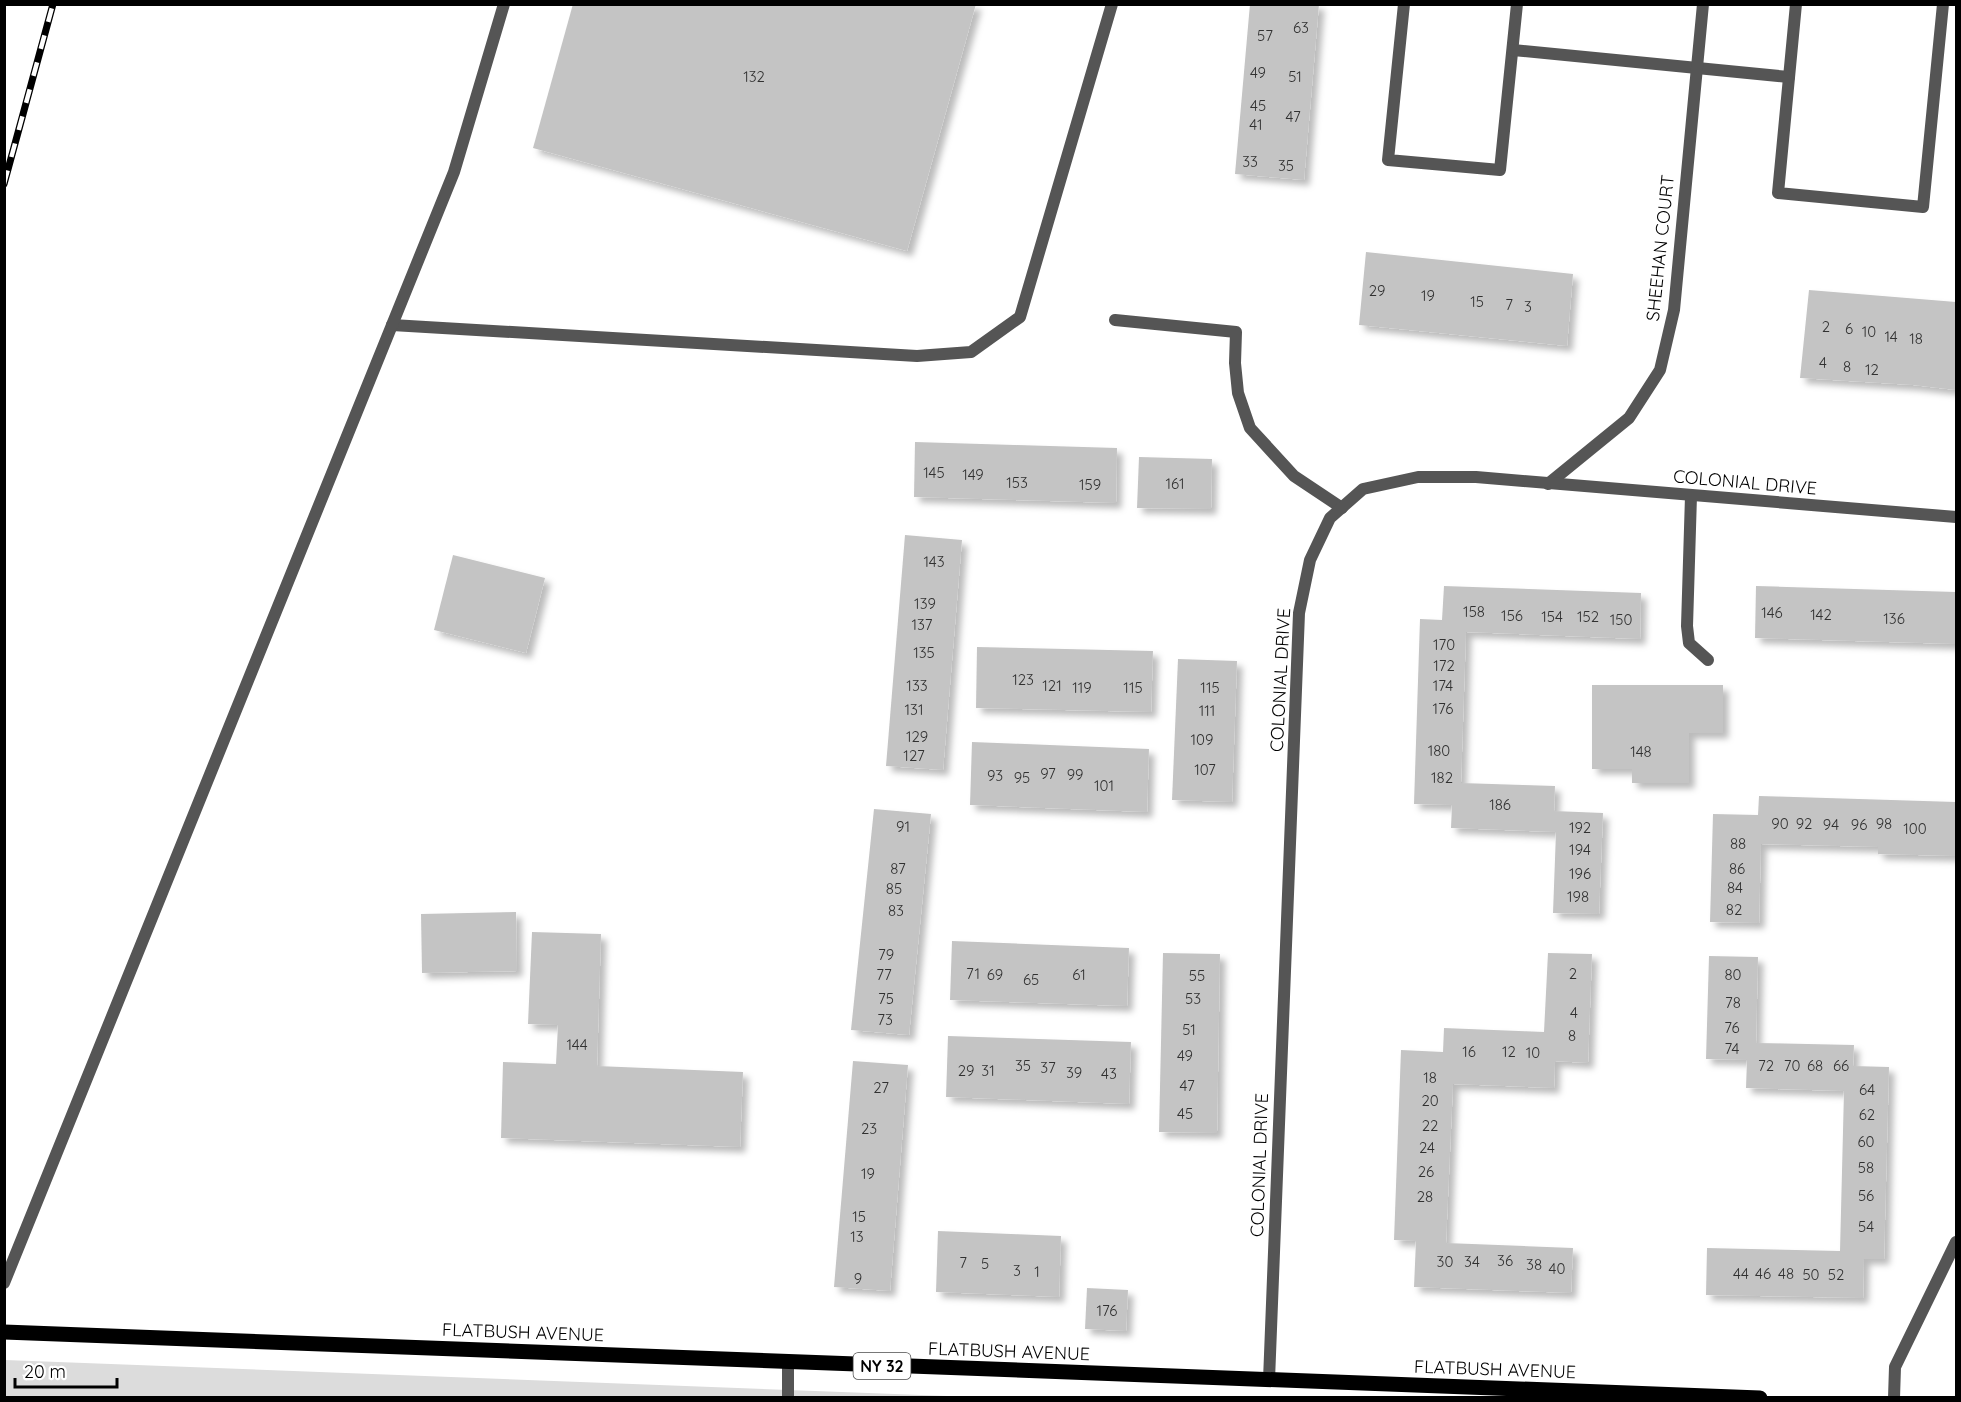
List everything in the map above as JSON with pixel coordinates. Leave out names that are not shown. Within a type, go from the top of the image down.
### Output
[{"type":"main road","name":"FLATBUSH AVENUE","points":[[4,1332],[1760,1398]]},
{"type":"street","points":[[4,1283],[454,172],[504,4]]},
{"type":"street","points":[[392,325],[917,356],[971,352],[1020,317],[1113,4]]},
{"type":"street","points":[[1404,4],[1388,160],[1500,170],[1517,4]]},
{"type":"street","name":"SHEEHAN COURT","points":[[1548,484],[1629,418],[1660,370],[1674,310],[1703,4]]},
{"type":"street","points":[[1796,4],[1778,193],[1923,207],[1943,4]]},
{"type":"street","points":[[1512,50],[1789,77]]},
{"type":"street","points":[[1115,320],[1236,332],[1235,363],[1238,393],[1250,429],[1294,476],[1342,508]]},
{"type":"street","name":"COLONIAL DRIVE","points":[[1269,1380],[1299,613],[1310,560],[1330,518],[1363,489],[1418,477],[1476,477],[1956,517]]},
{"type":"street","points":[[1691,496],[1687,626],[1689,643],[1708,660]]},
{"type":"street","points":[[1894,1398],[1895,1367],[1956,1242]]},
{"type":"street","points":[[788,1362],[789,1398]]},
{"type":"shaded area","points":[[5,1360],[974,1397],[5,1398]]},
{"type":"building","points":[[573,4],[976,4],[907,251],[533,148]]},
{"type":"building","points":[[1250,4],[1319,4],[1304,180],[1235,174]]},
{"type":"building","points":[[1366,252],[1573,274],[1567,346],[1359,325]]},
{"type":"building","points":[[1809,290],[1956,302],[1956,390],[1800,378]]},
{"type":"building","points":[[915,442],[1117,448],[1116,503],[914,497]]},
{"type":"building","points":[[1139,457],[1212,459],[1211,509],[1137,508]]},
{"type":"building","points":[[905,535],[962,540],[943,770],[886,766]]},
{"type":"building","points":[[453,555],[545,578],[526,653],[434,630]]},
{"type":"building","points":[[1444,586],[1641,593],[1640,639],[1466,632],[1461,783],[1555,786],[1554,811],[1603,813],[1599,914],[1553,913],[1556,832],[1451,828],[1452,805],[1414,804],[1420,619],[1442,620]]},
{"type":"building","points":[[1756,586],[1956,592],[1956,644],[1755,638]]},
{"type":"building","points":[[977,647],[1153,651],[1151,712],[976,708]]},
{"type":"building","points":[[1178,659],[1237,661],[1232,802],[1172,800]]},
{"type":"building","points":[[1592,685],[1723,685],[1723,733],[1689,733],[1689,783],[1632,783],[1632,769],[1592,769]]},
{"type":"building","points":[[972,742],[1149,749],[1147,812],[970,805]]},
{"type":"building","points":[[1759,796],[1956,802],[1956,856],[1878,854],[1878,847],[1761,844],[1759,923],[1710,922],[1713,814],[1758,815]]},
{"type":"building","points":[[874,809],[931,814],[909,1035],[851,1030]]},
{"type":"building","points":[[516,912],[517,971],[422,973],[421,914]]},
{"type":"building","points":[[532,932],[601,934],[597,1066],[743,1072],[740,1147],[501,1138],[503,1062],[556,1064],[558,1025],[528,1024]]},
{"type":"building","points":[[952,941],[1129,948],[1127,1006],[950,1000]]},
{"type":"building","points":[[1163,953],[1220,954],[1217,1133],[1159,1132]]},
{"type":"building","points":[[1548,953],[1592,954],[1588,1063],[1555,1061],[1554,1088],[1453,1084],[1446,1243],[1573,1248],[1571,1293],[1414,1287],[1416,1241],[1394,1240],[1401,1050],[1443,1052],[1444,1028],[1544,1032]]},
{"type":"building","points":[[1709,956],[1758,957],[1756,1043],[1854,1045],[1853,1066],[1889,1067],[1884,1259],[1864,1259],[1863,1298],[1706,1295],[1707,1248],[1840,1251],[1844,1091],[1746,1088],[1747,1060],[1706,1059]]},
{"type":"building","points":[[948,1036],[1131,1042],[1129,1104],[946,1097]]},
{"type":"building","points":[[853,1061],[908,1065],[890,1291],[834,1287]]},
{"type":"building","points":[[938,1231],[1061,1236],[1059,1297],[936,1292]]},
{"type":"building","points":[[1087,1288],[1128,1290],[1126,1331],[1085,1329]]},
{"type":"railway","points":[[4,184],[53,4]]}]
